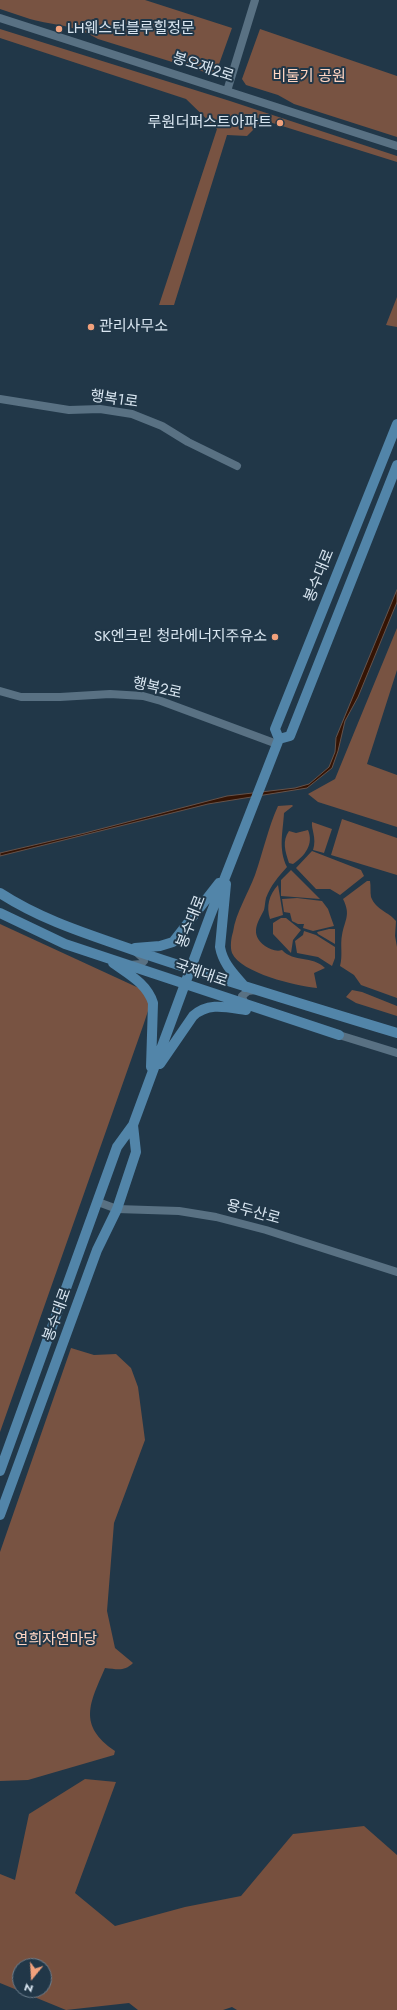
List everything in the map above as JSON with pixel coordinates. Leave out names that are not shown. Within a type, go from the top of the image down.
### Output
[{"type":"main road","name":"봉수대로","points":[[0,1471],[117,1147],[133,1125],[190,969],[278,742],[275,729],[397,424]]},
{"type":"main road","name":"봉수대로","points":[[278,742],[290,736],[397,465]]},
{"type":"main road","points":[[132,949],[160,946],[173,942],[227,873]]},
{"type":"main road","points":[[227,873],[220,947],[221,954],[227,966],[245,987]]},
{"type":"main road","name":"국제대로","points":[[0,893],[31,911],[62,925],[245,987],[397,1033]]},
{"type":"main road","name":"국제대로","points":[[0,912],[49,938],[272,1014],[339,1035]]},
{"type":"main road","points":[[105,958],[139,982],[151,995],[153,1004],[151,1077]]},
{"type":"main road","points":[[151,1077],[192,1016],[199,1010],[216,1006],[272,1014]]},
{"type":"main road","name":"봉수대로","points":[[0,1515],[97,1250],[117,1209],[136,1152],[133,1125]]},
{"type":"street","points":[[227,91],[255,0]]},
{"type":"street","name":"봉오재2로","points":[[0,18],[397,146]]},
{"type":"street","name":"행복1로","points":[[0,399],[69,410],[100,409],[132,414],[162,426],[188,442],[237,466]]},
{"type":"street","name":"행복2로","points":[[0,691],[21,697],[60,697],[110,694],[143,696],[160,700],[278,742]]},
{"type":"street","points":[[124,964],[137,965],[144,961],[143,958],[132,949]]},
{"type":"street","points":[[249,1006],[244,1002],[242,996],[248,991],[256,990]]},
{"type":"street","name":"국제대로","points":[[339,1035],[397,1053]]},
{"type":"street","name":"용두산로","points":[[98,1202],[117,1209],[179,1210],[216,1217],[266,1230],[397,1272]]},
{"type":"green space","points":[[0,0],[145,0],[232,28],[218,67],[211,74],[98,39],[72,28],[30,19],[0,9]]},
{"type":"green space","points":[[0,29],[230,101],[397,156],[397,162],[263,120],[247,136],[227,135],[174,305],[159,305],[217,129],[186,99],[0,38]]},
{"type":"green space","name":"비둘기 공원","points":[[260,29],[397,76],[397,137],[294,104],[278,95],[246,85],[242,79]]},
{"type":"green space","points":[[397,297],[397,327],[386,325]]},
{"type":"green space","points":[[397,628],[397,670],[367,764],[397,775],[397,827],[318,802],[308,794],[335,779]]},
{"type":"green space","points":[[278,806],[293,806],[284,813],[282,834],[283,854],[287,867],[275,881],[268,893],[264,910],[257,924],[256,932],[260,942],[265,946],[275,950],[282,950],[292,956],[320,964],[325,968],[314,973],[317,988],[283,981],[246,967],[237,960],[232,953],[231,948],[232,937],[239,910],[255,875],[274,814]]},
{"type":"green space","points":[[342,819],[397,838],[397,875],[331,855]]},
{"type":"green space","points":[[312,822],[332,829],[324,853],[313,850],[314,838]]},
{"type":"green space","points":[[308,830],[310,840],[305,853],[293,864],[289,863],[286,854],[285,839],[289,831],[296,833]]},
{"type":"green space","points":[[312,851],[361,870],[364,876],[340,895],[330,889],[316,889],[296,868]]},
{"type":"green space","points":[[291,870],[320,899],[281,896],[281,880]]},
{"type":"green space","points":[[367,881],[370,881],[371,897],[373,901],[379,908],[396,921],[397,998],[361,985],[354,975],[340,966],[341,939],[347,917],[347,909],[343,899]]},
{"type":"green space","points":[[278,885],[283,915],[270,919],[268,905],[272,893]]},
{"type":"green space","points":[[297,898],[322,901],[328,909],[334,926],[313,931],[303,928],[304,924],[298,924],[292,921],[290,913],[284,912],[282,899]]},
{"type":"green space","points":[[281,918],[286,918],[301,930],[293,940],[291,953],[273,934],[273,923]]},
{"type":"green space","points":[[0,924],[141,989],[148,1000],[148,1011],[0,1432]]},
{"type":"green space","points":[[335,929],[335,944],[317,932]]},
{"type":"green space","points":[[304,931],[316,935],[335,947],[335,958],[332,966],[318,957],[297,953],[295,941],[303,935]]},
{"type":"green space","points":[[352,990],[362,992],[397,1006],[397,1016],[356,1003],[346,997]]},
{"type":"green space","name":"연희자연마당","points":[[71,1348],[94,1355],[116,1354],[131,1368],[138,1387],[145,1440],[114,1523],[107,1611],[115,1648],[133,1663],[127,1668],[123,1669],[105,1668],[92,1703],[90,1713],[91,1723],[95,1732],[115,1751],[114,1755],[28,1780],[0,1781],[0,1552]]},
{"type":"shaded area","points":[[397,590],[397,602],[358,697],[345,721],[338,751],[332,768],[307,788],[208,804],[0,856],[0,853],[85,833],[227,796],[295,788],[309,784],[329,767],[335,752],[336,738]]},
{"type":"shaded area","points":[[85,1779],[116,1782],[75,1893],[115,1926],[185,1907],[241,1896],[293,1834],[364,1826],[397,1855],[397,2010],[237,2010],[232,2007],[223,2010],[138,2010],[129,2003],[66,2010],[37,1998],[52,1998],[52,1958],[12,1958],[12,1988],[0,1983],[0,1874],[15,1880],[29,1814]]},
{"type":"place","name":"LH웨스턴블루힐정문","points":[[59,29]]},
{"type":"place","name":"루원더퍼스트아파트","points":[[280,123]]},
{"type":"place","name":"관리사무소","points":[[91,327]]},
{"type":"place","name":"SK엔크린 청라에너지주유소","points":[[275,637]]}]
